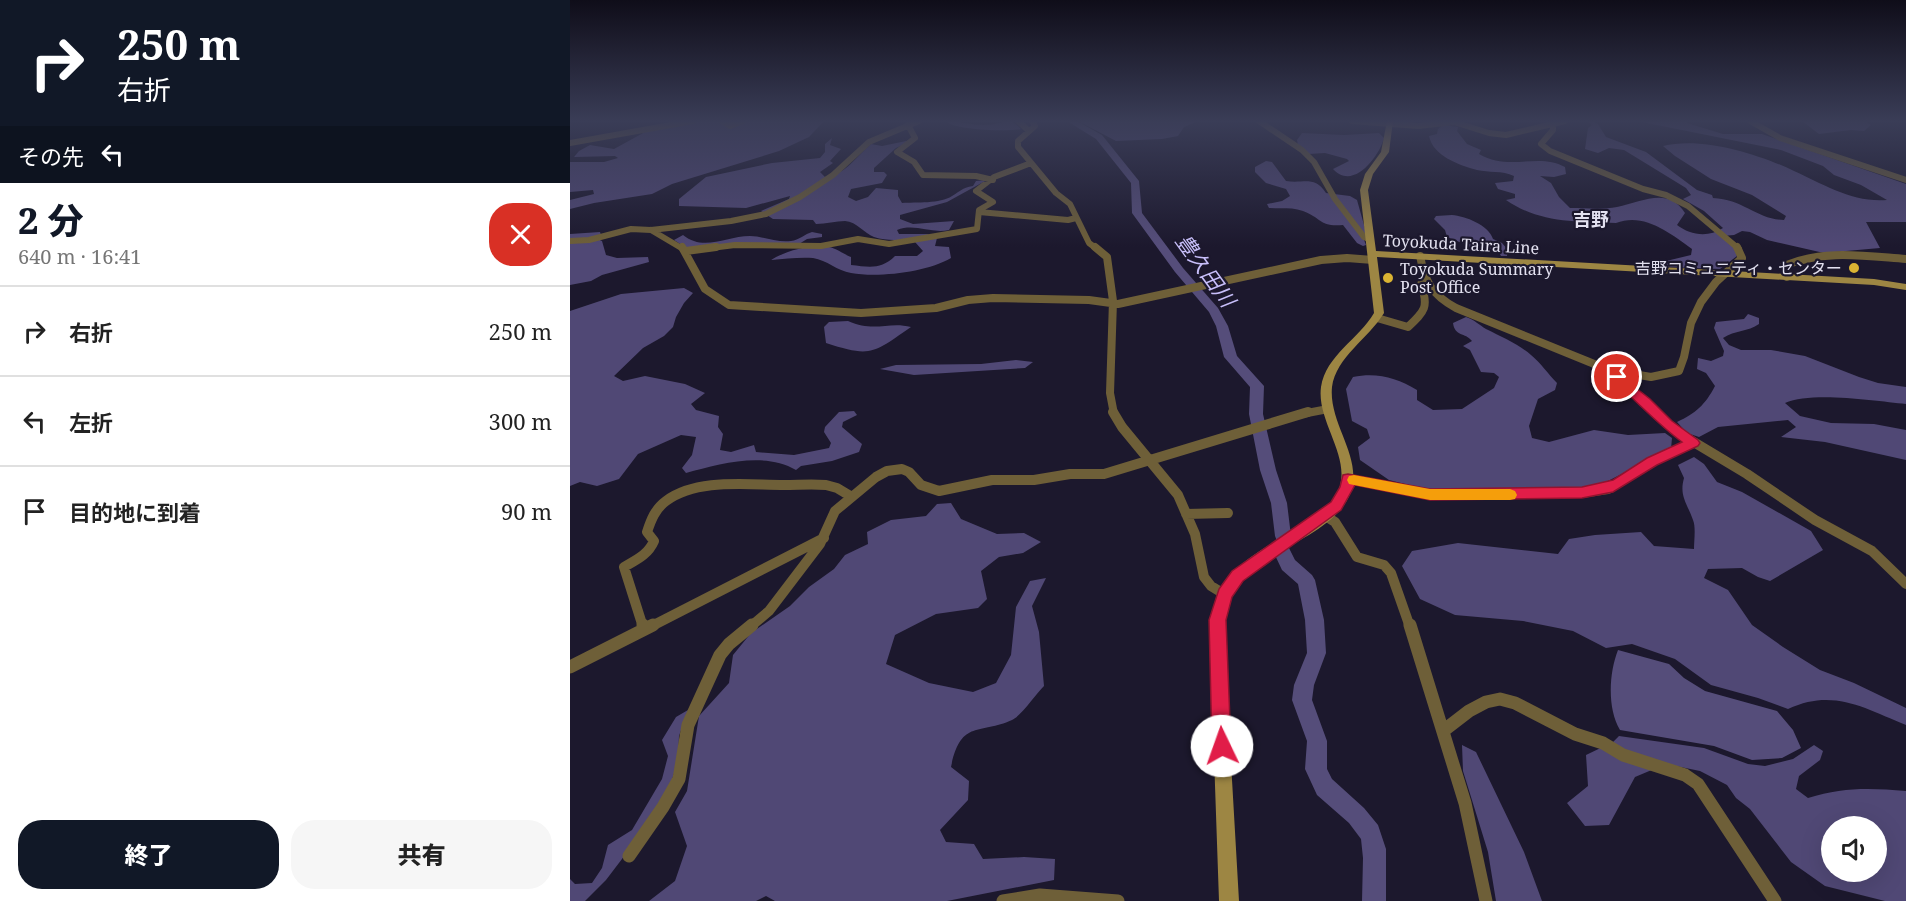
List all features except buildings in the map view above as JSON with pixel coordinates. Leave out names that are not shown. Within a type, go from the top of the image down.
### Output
[{"type":"main road","points":[[1229,901],[1217,620],[1224,594],[1238,576],[1336,506],[1343,497],[1348,479],[1345,458],[1328,409],[1327,385],[1337,361],[1374,324],[1377,318],[1379,305],[1365,202],[1365,183],[1378,163]]},
{"type":"main road","name":"Toyokuda Taira Line","points":[[1373,257],[1420,256],[1874,282],[1906,287]]},
{"type":"street","points":[[570,241],[589,240],[631,229],[651,230],[749,219],[766,214],[800,197],[846,163]]},
{"type":"street","points":[[915,163],[923,175],[936,178],[974,174],[993,180]]},
{"type":"street","points":[[686,251],[735,245],[815,246],[858,239],[883,243],[908,242],[946,232],[977,229],[979,212],[993,202],[976,191],[993,180],[1031,163]]},
{"type":"street","points":[[1031,163],[1056,193],[1070,204],[1089,243],[1107,257],[1113,304],[1110,393],[1112,410],[1122,428],[1178,495],[1195,534],[1204,577],[1211,586],[1224,594]]},
{"type":"street","points":[[1315,163],[1335,199],[1364,237],[1371,240]]},
{"type":"street","points":[[1420,256],[1424,278],[1446,303],[1610,370],[1652,377],[1679,371],[1684,364],[1689,332],[1699,309],[1722,274],[1742,258],[1740,249],[1717,231],[1704,217],[1675,200],[1581,163]]},
{"type":"street","points":[[1855,163],[1906,180]]},
{"type":"street","points":[[979,212],[1068,220],[1076,218]]},
{"type":"street","points":[[651,230],[686,251],[695,272],[711,295],[729,304],[744,307],[861,313],[936,308],[968,300],[993,298],[1081,299],[1113,304],[1194,289],[1328,259],[1373,257]]},
{"type":"street","points":[[1787,277],[1784,266],[1789,263],[1827,256],[1906,259]]},
{"type":"street","points":[[1377,318],[1408,327],[1425,311],[1428,302],[1421,284],[1424,278]]},
{"type":"street","points":[[1610,370],[1667,424],[1693,443],[1747,474],[1815,520],[1872,551],[1906,584]]},
{"type":"street","points":[[629,856],[663,807],[679,779],[688,725],[720,655],[729,644],[770,611],[824,538],[830,518],[876,477],[895,469],[909,472],[921,485],[939,490],[992,480],[1034,480],[1070,474],[1104,474],[1259,425],[1319,409],[1328,409]]},
{"type":"street","points":[[1348,479],[1430,495],[1582,493],[1608,489],[1652,462],[1693,443]]},
{"type":"street","points":[[644,629],[624,567],[648,553],[652,547],[654,541],[647,532],[648,528],[652,518],[666,501],[697,487],[717,484],[832,486],[852,497]]},
{"type":"street","points":[[1186,514],[1228,513]]},
{"type":"street","points":[[1324,515],[1335,522],[1357,557],[1384,565],[1391,573],[1410,625],[1465,802],[1486,901]]},
{"type":"street","points":[[570,667],[824,538]]},
{"type":"street","points":[[1443,731],[1477,707],[1500,699],[1515,703],[1575,734],[1603,743],[1623,755],[1685,775],[1698,784],[1775,901]]},
{"type":"street","points":[[1004,901],[1040,895],[1118,901]]},
{"type":"shaded area","points":[[570,163],[740,163],[672,184],[652,194],[570,209],[570,200],[594,194],[593,190],[570,192]]},
{"type":"shaded area","points":[[772,163],[833,163],[820,172],[825,177],[838,173],[852,163],[879,163],[874,168],[874,172],[884,172],[887,175],[882,183],[851,189],[848,197],[856,201],[868,197],[876,188],[898,190],[902,203],[947,199],[973,186],[976,181],[987,180],[947,202],[900,215],[900,219],[913,224],[954,221],[949,230],[904,228],[897,230],[899,234],[931,234],[902,240],[888,240],[874,237],[849,222],[816,224],[813,220],[773,219],[761,211],[789,199],[790,196],[746,208],[679,206],[679,199],[706,177]]},
{"type":"shaded area","points":[[1262,163],[1273,163],[1286,181],[1313,182],[1322,187],[1326,193],[1350,196],[1357,200],[1366,232],[1363,237],[1366,245],[1357,243],[1343,225],[1329,225],[1299,210],[1269,208],[1267,204],[1282,201],[1290,196],[1286,189],[1266,183],[1255,172],[1255,167]]},
{"type":"shaded area","points":[[1345,163],[1370,163],[1357,174],[1349,176],[1341,175],[1333,169]]},
{"type":"shaded area","points":[[1458,163],[1555,163],[1565,167],[1566,174],[1554,177],[1540,176],[1551,183],[1559,197],[1570,208],[1611,208],[1663,198],[1671,200],[1685,213],[1677,225],[1682,228],[1693,233],[1705,234],[1723,228],[1704,211],[1683,199],[1691,195],[1686,188],[1645,163],[1661,163],[1697,190],[1712,195],[1713,198],[1733,202],[1775,219],[1784,220],[1786,216],[1752,195],[1711,179],[1686,163],[1775,163],[1850,196],[1887,200],[1861,185],[1834,175],[1815,163],[1846,163],[1906,184],[1906,222],[1866,222],[1880,248],[1824,253],[1767,240],[1742,231],[1734,235],[1722,236],[1735,249],[1737,256],[1720,269],[1667,267],[1662,262],[1691,255],[1692,249],[1656,226],[1637,220],[1616,223],[1559,220],[1532,213],[1506,200],[1515,198],[1515,194],[1498,189],[1495,183],[1513,181],[1514,176],[1477,170]]},
{"type":"shaded area","points":[[1452,215],[1470,219],[1487,229],[1493,239],[1502,243],[1508,250],[1507,256],[1501,256],[1498,251],[1492,249],[1477,253],[1467,245],[1447,237],[1445,230],[1434,219],[1436,216]]},
{"type":"shaded area","points":[[600,232],[601,235],[595,238],[602,241],[606,255],[617,258],[648,257],[649,262],[602,275],[591,281],[570,285],[570,234]]},
{"type":"shaded area","points":[[812,232],[822,234],[822,237],[807,239],[799,244],[688,249],[674,240],[683,235],[691,240],[707,243],[750,236],[791,241]]},
{"type":"shaded area","points":[[937,238],[935,246],[949,247],[951,258],[929,267],[902,273],[875,275],[851,273],[813,258],[771,260],[784,253],[822,246],[851,257],[851,265],[880,266],[895,256],[917,256],[923,251],[915,242]]},
{"type":"shaded area","points":[[684,288],[693,293],[684,303],[673,327],[664,336],[643,348],[614,376],[623,381],[645,376],[685,384],[705,393],[691,404],[696,410],[719,416],[718,427],[723,434],[720,450],[731,452],[754,445],[756,452],[794,455],[829,448],[831,443],[824,432],[825,427],[839,412],[854,411],[857,415],[843,422],[842,427],[862,444],[859,452],[832,461],[801,466],[796,470],[783,464],[756,460],[727,463],[686,473],[682,468],[692,455],[696,437],[681,435],[638,454],[619,479],[597,486],[580,482],[570,486],[570,311],[621,294]]},
{"type":"shaded area","points":[[1748,314],[1759,318],[1759,324],[1723,338],[1729,345],[1741,350],[1771,350],[1805,356],[1878,383],[1906,387],[1906,404],[1827,397],[1797,399],[1785,403],[1800,416],[1831,423],[1874,424],[1906,430],[1906,460],[1825,442],[1781,437],[1796,427],[1788,420],[1718,427],[1699,437],[1687,433],[1677,422],[1699,408],[1715,386],[1706,373],[1697,369],[1698,358],[1711,361],[1723,356],[1724,351],[1714,328],[1716,322],[1744,319]]},
{"type":"shaded area","points":[[1466,317],[1526,351],[1557,383],[1555,390],[1538,399],[1529,426],[1532,438],[1549,442],[1594,430],[1628,435],[1665,433],[1672,438],[1671,449],[1602,484],[1567,490],[1425,489],[1389,480],[1360,460],[1358,447],[1370,438],[1367,429],[1352,421],[1346,389],[1353,377],[1370,375],[1386,377],[1417,390],[1417,400],[1433,410],[1462,409],[1494,388],[1499,377],[1494,373],[1481,372],[1470,350],[1463,346],[1472,341],[1458,332],[1453,323]]},
{"type":"shaded area","points":[[848,321],[874,327],[895,325],[911,327],[888,343],[872,350],[853,350],[826,343],[824,327],[829,322]]},
{"type":"shaded area","points":[[1016,360],[1033,362],[1025,368],[914,375],[880,369],[896,365],[981,364]]},
{"type":"shaded area","points":[[1694,457],[1704,464],[1717,482],[1742,492],[1811,531],[1823,550],[1770,581],[1742,568],[1708,569],[1704,578],[1728,590],[1752,625],[1783,647],[1820,670],[1854,683],[1906,708],[1906,725],[1862,707],[1834,700],[1804,703],[1788,709],[1711,685],[1675,659],[1632,644],[1606,648],[1573,631],[1523,621],[1455,615],[1420,599],[1402,566],[1412,551],[1458,543],[1558,554],[1569,539],[1641,532],[1654,546],[1694,549],[1694,523],[1684,499],[1684,478],[1678,465]]},
{"type":"shaded area","points":[[951,503],[961,519],[997,534],[1024,533],[1041,542],[1023,553],[999,557],[981,571],[987,599],[978,608],[936,614],[895,635],[886,664],[929,683],[973,692],[996,683],[1011,655],[1016,607],[1030,581],[1046,578],[1032,606],[1039,632],[1044,686],[1016,718],[973,731],[960,742],[951,767],[969,781],[968,800],[940,830],[946,842],[974,844],[983,859],[1024,857],[1055,859],[1054,880],[947,901],[775,901],[766,896],[756,901],[649,901],[675,881],[687,846],[675,812],[687,791],[699,716],[729,683],[733,655],[751,633],[790,606],[809,587],[834,569],[845,555],[868,544],[867,532],[891,520],[926,516],[937,504]]},
{"type":"shaded area","points":[[1618,650],[1669,664],[1684,678],[1705,691],[1777,711],[1793,730],[1801,748],[1782,758],[1752,760],[1714,746],[1620,730],[1611,701],[1611,680]]},
{"type":"shaded area","points":[[688,710],[679,736],[678,761],[670,786],[641,834],[606,880],[585,901],[570,901],[570,879],[575,884],[592,883],[602,868],[608,845],[632,830],[662,779],[668,756],[662,740],[676,717]]},
{"type":"shaded area","points":[[1619,736],[1704,748],[1748,764],[1765,766],[1793,759],[1814,745],[1823,751],[1820,760],[1799,776],[1796,789],[1808,798],[1857,789],[1906,791],[1906,901],[1885,901],[1825,886],[1791,862],[1750,809],[1736,798],[1727,785],[1700,771],[1666,764],[1635,777],[1609,825],[1585,826],[1567,803],[1588,786],[1586,755],[1613,742]]},
{"type":"shaded area","points":[[1462,745],[1476,752],[1524,852],[1542,901],[1496,901],[1488,852],[1463,771]]},
{"type":"waterway","name":"豊久田川","points":[[1121,163],[1136,183],[1137,197]]},
{"type":"waterway","name":"豊久田川","points":[[1136,201],[1137,213],[1179,270],[1214,311],[1222,326],[1231,357],[1257,386],[1256,414],[1268,470],[1279,503],[1283,536]]},
{"type":"waterway","name":"豊久田川","points":[[1283,553],[1288,565],[1306,580],[1315,620],[1317,653],[1304,685],[1302,700],[1317,741],[1316,769],[1324,787],[1357,816],[1370,833],[1375,858],[1374,901]]},
{"type":"slow traffic","points":[[1354,480],[1430,495],[1510,495]]},
{"type":"place","name":"吉野コミュニティ・センター","points":[[1854,268]]},
{"type":"place","name":"Toyokuda Summary Post Office","points":[[1388,278]]},
{"type":"district","name":"吉野","points":[[1591,219]]},
{"type":"route","points":[[1222,746],[1217,620],[1224,594],[1238,576],[1336,506],[1343,497],[1348,479],[1430,495],[1582,493],[1608,489],[1652,462],[1693,443],[1667,424],[1617,377]]}]
